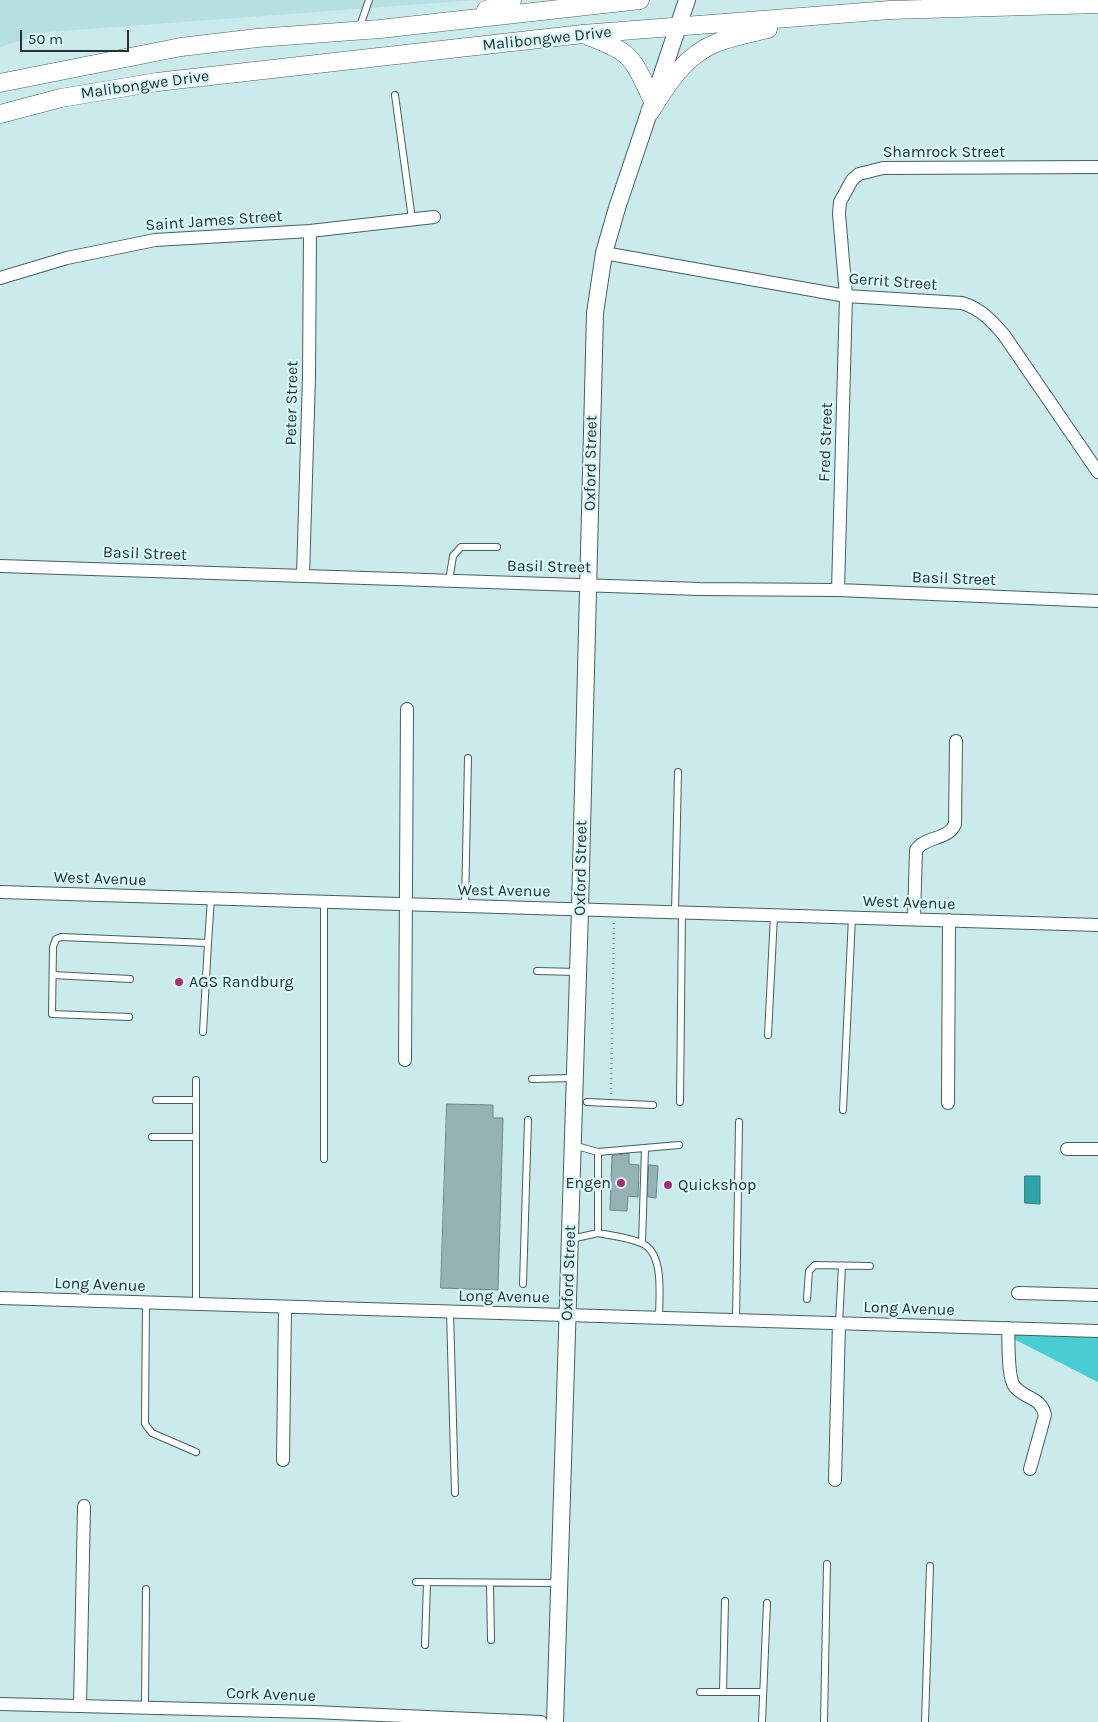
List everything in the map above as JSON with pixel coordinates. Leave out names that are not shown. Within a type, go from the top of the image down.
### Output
[{"type":"main road","points":[[464,19],[512,0]]},
{"type":"main road","name":"Malibongwe Drive","points":[[0,83],[182,48],[257,38],[358,30],[640,0]]},
{"type":"main road","name":"Malibongwe Drive","points":[[0,114],[61,98],[157,82],[583,34],[890,10],[1098,4]]},
{"type":"main road","points":[[652,106],[673,76],[702,50],[736,36],[812,17]]},
{"type":"main road","points":[[583,34],[617,47],[626,53],[633,61],[652,106]]},
{"type":"street","name":"Oxford Street","points":[[555,1722],[571,1239],[595,313],[604,254],[616,208],[687,0]]},
{"type":"street","name":"Shamrock Street","points":[[846,296],[839,214],[845,191],[859,174],[883,168],[1098,167]]},
{"type":"street","name":"Saint James Street","points":[[0,278],[67,258],[155,240],[310,231],[434,217]]},
{"type":"street","name":"Peter Street","points":[[303,576],[309,377],[310,231]]},
{"type":"street","name":"Gerrit Street","points":[[604,254],[846,296],[962,303],[980,311],[1004,334],[1098,472]]},
{"type":"street","name":"Fred Street","points":[[838,590],[846,296]]},
{"type":"street","name":"Basil Street","points":[[0,566],[700,589],[838,590],[1098,601]]},
{"type":"street","points":[[405,1060],[407,709]]},
{"type":"street","points":[[914,919],[916,850],[923,842],[949,833],[955,824],[956,741]]},
{"type":"street","name":"West Avenue","points":[[0,892],[1098,925]]},
{"type":"street","points":[[948,1103],[949,920]]},
{"type":"street","points":[[1067,1149],[1098,1149]]},
{"type":"street","points":[[1018,1293],[1098,1296]]},
{"type":"street","name":"Long Avenue","points":[[0,1298],[1098,1331]]},
{"type":"street","points":[[283,1460],[285,1307]]},
{"type":"street","points":[[835,1480],[839,1323]]},
{"type":"street","points":[[1008,1328],[1011,1378],[1015,1387],[1037,1400],[1043,1407],[1045,1415],[1030,1469]]},
{"type":"street","points":[[80,1706],[84,1506]]},
{"type":"street","name":"Cork Avenue","points":[[0,1704],[146,1707],[541,1722]]},
{"type":"lane","points":[[358,30],[369,0]]},
{"type":"lane","points":[[395,95],[412,219]]},
{"type":"lane","points":[[449,581],[453,556],[461,547],[497,547]]},
{"type":"lane","points":[[465,907],[468,758]]},
{"type":"lane","points":[[678,772],[680,1102]]},
{"type":"lane","points":[[203,1032],[211,898]]},
{"type":"lane","points":[[324,903],[324,1159]]},
{"type":"lane","points":[[768,1035],[774,915]]},
{"type":"lane","points":[[843,1110],[852,917]]},
{"type":"lane","points":[[129,1017],[52,1014],[54,942],[61,937],[208,943]]},
{"type":"lane","points":[[537,971],[578,972]]},
{"type":"lane","points":[[52,975],[130,979]]},
{"type":"lane","points":[[532,1079],[574,1078]]},
{"type":"lane","points":[[196,1080],[196,1304]]},
{"type":"lane","points":[[156,1100],[196,1100]]},
{"type":"lane","points":[[587,1102],[653,1105]]},
{"type":"lane","points":[[523,1284],[528,1120]]},
{"type":"lane","points":[[736,1320],[739,1122]]},
{"type":"lane","points":[[152,1137],[196,1137]]},
{"type":"lane","points":[[572,1144],[598,1152],[679,1145]]},
{"type":"lane","points":[[642,1243],[645,1148]]},
{"type":"lane","points":[[598,1152],[598,1234]]},
{"type":"lane","points":[[571,1239],[598,1234],[642,1243],[649,1248],[655,1257],[658,1318]]},
{"type":"lane","points":[[808,1300],[809,1272],[815,1265],[870,1266]]},
{"type":"lane","points":[[839,1323],[842,1266]]},
{"type":"lane","points":[[146,1303],[145,1424],[152,1433],[196,1452]]},
{"type":"lane","points":[[450,1312],[455,1493]]},
{"type":"lane","points":[[824,1722],[827,1564]]},
{"type":"lane","points":[[926,1722],[930,1566]]},
{"type":"lane","points":[[416,1582],[559,1583]]},
{"type":"lane","points":[[426,1645],[427,1582]]},
{"type":"lane","points":[[490,1583],[491,1640]]},
{"type":"lane","points":[[146,1589],[146,1707]]},
{"type":"lane","points":[[723,1692],[725,1601]]},
{"type":"lane","points":[[762,1722],[767,1603]]},
{"type":"lane","points":[[700,1692],[763,1692]]},
{"type":"path","points":[[610,1103],[614,1035],[614,931]]},
{"type":"shaded area","points":[[0,0],[476,0],[48,32],[0,47]]},
{"type":"shaded area","points":[[1025,1176],[1040,1176],[1040,1204],[1025,1203]]},
{"type":"shaded area","points":[[1004,1334],[1098,1335],[1098,1382]]},
{"type":"building","points":[[447,1104],[493,1105],[493,1118],[503,1118],[498,1290],[441,1288]]},
{"type":"building","points":[[629,1154],[629,1164],[639,1165],[638,1197],[628,1196],[627,1211],[610,1210],[612,1156]]},
{"type":"building","points":[[649,1165],[658,1166],[656,1198],[648,1197]]},
{"type":"place","name":"AGS Randburg","points":[[179,982]]},
{"type":"place","name":"Engen","points":[[621,1183]]},
{"type":"place","name":"Quickshop","points":[[668,1185]]}]
